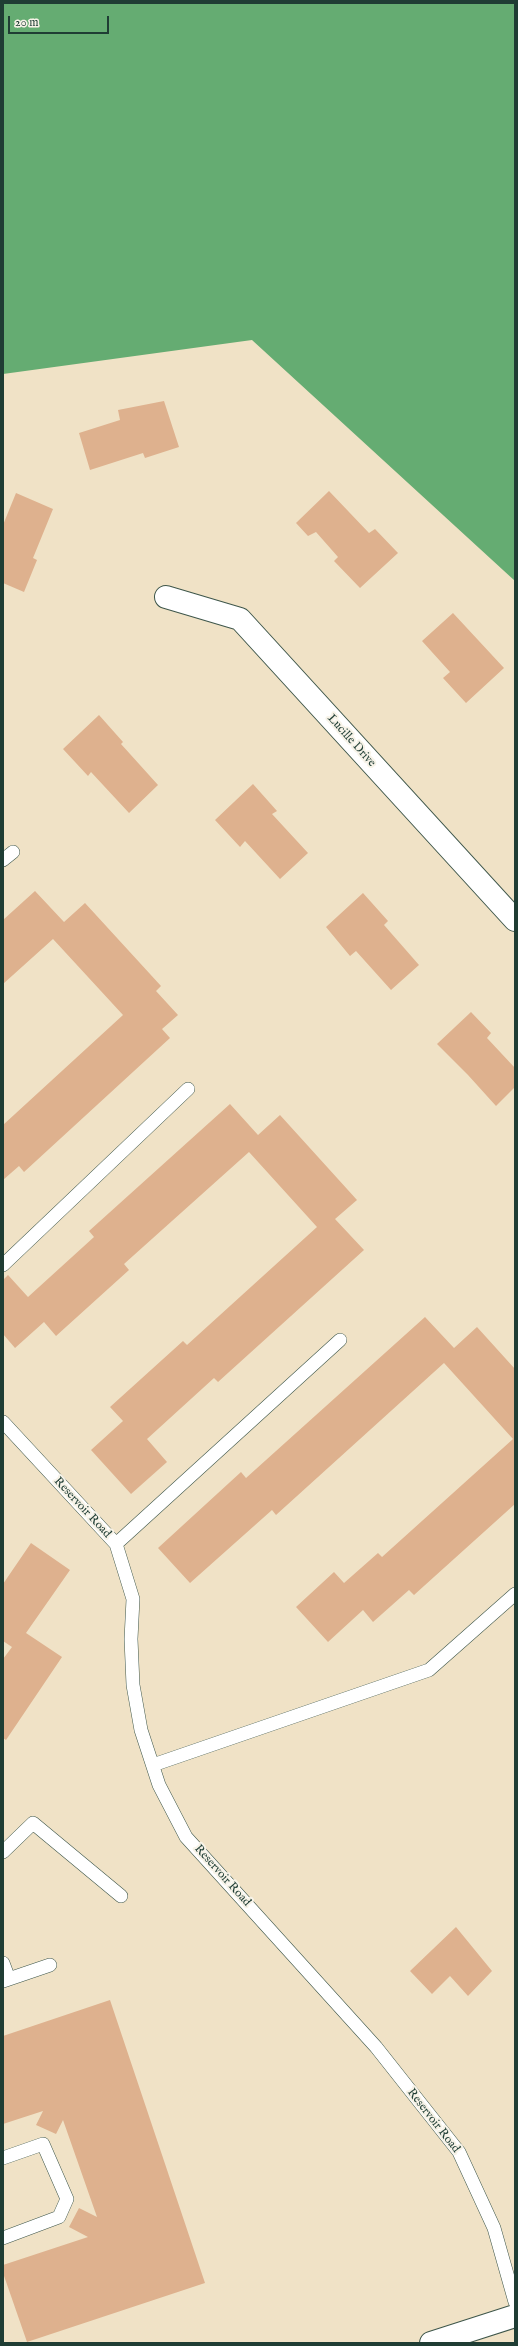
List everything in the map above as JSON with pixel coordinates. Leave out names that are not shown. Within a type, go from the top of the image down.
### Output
[{"type":"street","name":"Lucille Drive","points":[[166,597],[240,619],[515,920]]},
{"type":"street","points":[[431,2343],[515,2316]]},
{"type":"lane","points":[[3,1264],[188,1089]]},
{"type":"lane","points":[[116,1544],[340,1340]]},
{"type":"lane","name":"Reservoir Road","points":[[3,1422],[116,1544],[133,1599],[131,1639],[133,1685],[141,1730],[159,1785],[186,1837],[376,2047],[459,2152],[494,2228],[515,2302]]},
{"type":"lane","points":[[152,1765],[429,1670],[515,1594]]},
{"type":"lane","points":[[3,1852],[33,1823],[121,1896]]},
{"type":"lane","points":[[3,1963],[6,1980],[50,1966]]},
{"type":"lane","points":[[3,2158],[43,2144],[67,2199],[59,2217],[3,2238]]},
{"type":"green space","points":[[3,3],[515,3],[515,581],[252,340],[3,374]]},
{"type":"building","points":[[164,401],[179,447],[145,458],[143,453],[90,470],[79,433],[120,420],[118,410]]},
{"type":"building","points":[[329,491],[369,533],[375,529],[398,553],[360,588],[334,561],[338,557],[316,532],[308,536],[296,523]]},
{"type":"building","points":[[16,493],[53,509],[33,558],[37,560],[24,592],[3,583],[3,525]]},
{"type":"building","points":[[453,613],[504,668],[466,703],[443,678],[450,672],[422,641]]},
{"type":"building","points":[[99,715],[123,742],[121,744],[158,785],[129,813],[91,772],[88,776],[63,749]]},
{"type":"building","points":[[253,784],[277,811],[272,814],[308,853],[280,879],[245,841],[240,847],[215,820]]},
{"type":"building","points":[[35,891],[64,922],[85,903],[161,986],[156,991],[178,1015],[162,1029],[170,1038],[24,1172],[19,1166],[3,1180],[3,1125],[123,1015],[53,939],[3,984],[3,920]]},
{"type":"building","points":[[363,893],[388,921],[384,925],[419,965],[391,990],[356,951],[350,956],[326,927]]},
{"type":"building","points":[[471,1012],[491,1033],[487,1038],[515,1068],[515,1087],[496,1106],[437,1044]]},
{"type":"building","points":[[230,1104],[258,1135],[280,1115],[357,1200],[335,1219],[364,1250],[218,1382],[214,1378],[147,1439],[167,1462],[131,1494],[91,1450],[123,1421],[110,1407],[183,1341],[187,1345],[317,1227],[249,1152],[124,1264],[129,1270],[56,1336],[44,1322],[15,1348],[3,1334],[3,1280],[8,1275],[28,1297],[94,1237],[89,1231]]},
{"type":"building","points":[[425,1317],[454,1348],[477,1327],[515,1369],[515,1504],[414,1595],[409,1590],[373,1622],[363,1610],[328,1642],[296,1607],[334,1572],[344,1583],[378,1553],[382,1557],[513,1439],[444,1363],[276,1515],[272,1510],[190,1583],[158,1548],[241,1472],[246,1478]]},
{"type":"building","points":[[31,1543],[70,1570],[26,1633],[62,1657],[6,1740],[3,1738],[3,1659],[12,1647],[3,1641],[3,1584]]},
{"type":"building","points":[[456,1927],[492,1971],[468,1996],[450,1976],[432,1994],[410,1971]]},
{"type":"building","points":[[110,2000],[205,2283],[27,2342],[3,2273],[3,2265],[88,2237],[69,2227],[79,2208],[97,2217],[63,2120],[56,2134],[36,2125],[43,2111],[3,2124],[3,2036]]}]
